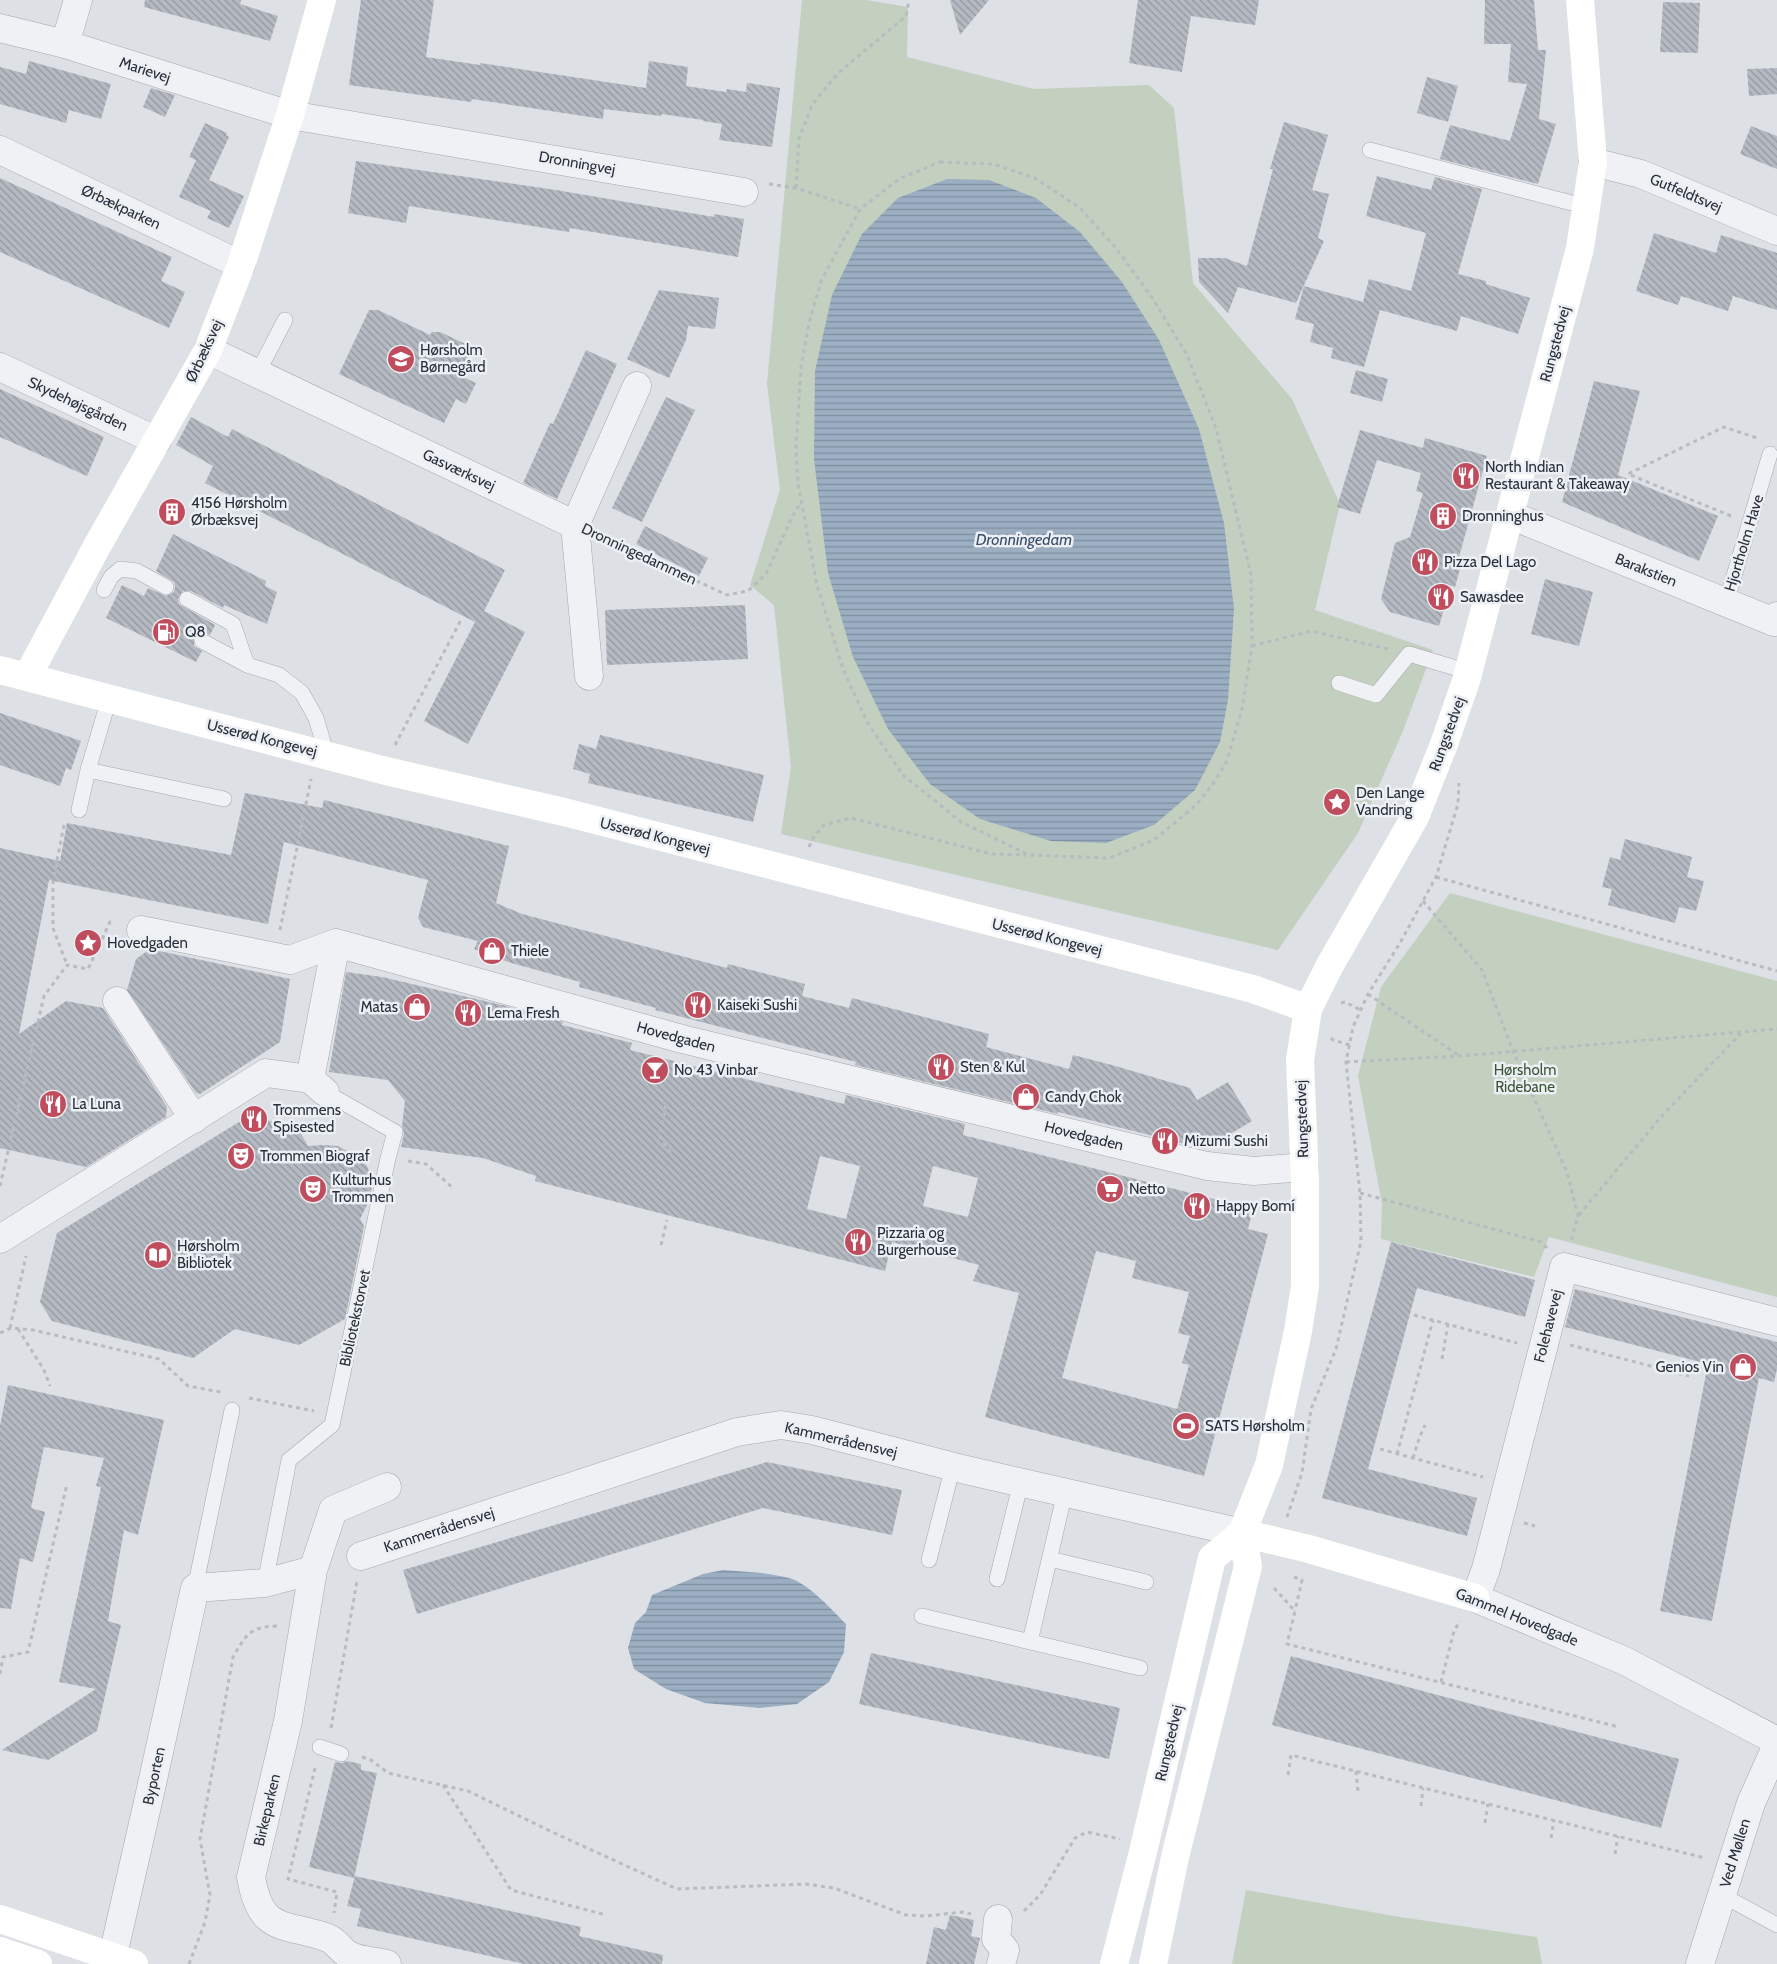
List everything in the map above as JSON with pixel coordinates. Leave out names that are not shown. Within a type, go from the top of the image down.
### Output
[{"type":"main road","name":"Ørbæksvej","points":[[27,677],[80,577],[208,350],[241,264],[290,115],[322,0]]},
{"type":"main road","name":"Rungstedvej","points":[[1114,1964],[1145,1842],[1212,1558],[1242,1534],[1269,1465],[1298,1331],[1305,1286],[1304,1167],[1300,1060],[1308,1009],[1330,965],[1416,816],[1444,744],[1469,672],[1580,248],[1593,162],[1580,0]]},
{"type":"main road","name":"Usserød Kongevej","points":[[0,670],[382,770],[564,812],[1253,989],[1308,1009]]},
{"type":"main road","name":"Gammel Hovedgade","points":[[1242,1534],[1309,1549],[1475,1598]]},
{"type":"main road","points":[[1153,1964],[1175,1858],[1248,1566],[1242,1534]]},
{"type":"main road","points":[[1127,1964],[1166,1801],[1170,1738]]},
{"type":"main road","points":[[0,1918],[119,1961]]},
{"type":"main road","points":[[0,1951],[38,1964]]},
{"type":"street","points":[[65,44],[78,0]]},
{"type":"street","name":"Marievej","points":[[0,28],[65,44],[290,115]]},
{"type":"street","name":"Dronningvej","points":[[290,115],[744,192]]},
{"type":"street","name":"Ørbækparken","points":[[0,150],[241,264]]},
{"type":"street","name":"Gutfeldtsvej","points":[[1593,162],[1641,174],[1777,231]]},
{"type":"street","name":"Gasværksvej","points":[[208,350],[575,524]]},
{"type":"street","name":"Skydehøjsgården","points":[[0,367],[157,442]]},
{"type":"street","points":[[575,524],[637,386]]},
{"type":"street","name":"Barakstien","points":[[1510,515],[1726,603],[1776,620]]},
{"type":"street","name":"Dronningedammen","points":[[575,524],[589,676]]},
{"type":"street","points":[[141,930],[290,960],[336,943],[318,1085]]},
{"type":"street","name":"Hovedgaden","points":[[336,943],[682,1039],[1207,1166],[1254,1171],[1304,1167]]},
{"type":"street","points":[[117,1001],[194,1119]]},
{"type":"street","name":"Bibliotekstorvet","points":[[0,1239],[266,1073],[318,1085]]},
{"type":"street","points":[[1564,1267],[1777,1322]]},
{"type":"street","name":"Folehavevej","points":[[1475,1598],[1486,1569],[1564,1267]]},
{"type":"street","name":"Kammerrådensvej","points":[[361,1556],[737,1432],[781,1425],[812,1430],[952,1466],[1242,1534]]},
{"type":"street","points":[[195,1588],[265,1583],[313,1570],[333,1510],[387,1487]]},
{"type":"street","name":"Birkeparken","points":[[313,1570],[288,1721],[252,1877],[255,1896],[264,1913],[278,1925],[330,1939],[350,1955],[387,1964]]},
{"type":"street","name":"Byporten","points":[[119,1961],[195,1588]]},
{"type":"street","name":"Gammel Hovedgade","points":[[1475,1598],[1625,1661],[1777,1743]]},
{"type":"street","name":"Ved Møllen","points":[[1700,1964],[1751,1803],[1777,1743]]},
{"type":"street","points":[[998,1919],[996,1939],[1005,1950],[1001,1964]]},
{"type":"lane","points":[[1370,150],[1587,207]]},
{"type":"lane","points":[[257,374],[285,320]]},
{"type":"lane","name":"Hjortholm Have","points":[[1726,603],[1770,454]]},
{"type":"lane","points":[[80,577],[107,592],[111,576],[120,569],[137,571],[166,587]]},
{"type":"lane","points":[[187,599],[233,624],[247,665]]},
{"type":"lane","points":[[202,641],[247,665],[279,675],[302,693],[316,718],[322,753]]},
{"type":"lane","points":[[1339,683],[1376,695],[1408,654],[1469,672]]},
{"type":"lane","points":[[79,810],[88,770],[109,699]]},
{"type":"lane","points":[[88,770],[224,799]]},
{"type":"lane","name":"Bibliotekstorvet","points":[[265,1583],[289,1460],[332,1425],[395,1132],[318,1085]]},
{"type":"lane","points":[[195,1588],[232,1410]]},
{"type":"lane","points":[[929,1560],[952,1466]]},
{"type":"lane","points":[[997,1579],[1021,1482]]},
{"type":"lane","points":[[1030,1642],[1065,1492]]},
{"type":"lane","points":[[1050,1559],[1146,1582]]},
{"type":"lane","points":[[922,1616],[1140,1668]]},
{"type":"lane","points":[[320,1747],[342,1754]]},
{"type":"lane","points":[[1722,1895],[1777,1925]]},
{"type":"path","points":[[796,188],[799,139],[812,106],[837,74],[906,16],[910,0]]},
{"type":"path","points":[[797,872],[813,838],[824,825],[851,818],[992,854],[1110,858],[1154,840],[1196,805],[1213,784],[1227,761],[1242,709],[1252,646],[1251,575],[1216,428],[1187,355],[1151,296],[1103,234],[1080,208],[1036,178],[993,164],[940,162],[899,179],[860,208],[821,281],[809,322],[801,367],[796,449],[801,503],[817,585],[843,669],[867,722],[903,776],[961,822],[1029,855]]},
{"type":"path","points":[[744,192],[762,183],[796,188],[860,208]]},
{"type":"path","points":[[1750,524],[1628,474],[1724,427],[1768,441],[1770,454]]},
{"type":"path","name":"Dronningedammen","points":[[575,524],[727,595],[748,591],[766,574],[795,510],[801,503]]},
{"type":"path","points":[[382,770],[462,618]]},
{"type":"path","points":[[1252,646],[1312,631],[1408,654]]},
{"type":"path","points":[[274,957],[322,753]]},
{"type":"path","points":[[67,966],[53,928],[52,881],[67,807],[79,810]]},
{"type":"path","points":[[1299,1481],[1302,1473],[1311,1409],[1336,1348],[1361,1241],[1360,1193],[1346,1062],[1353,1027],[1368,994],[1400,943],[1436,878],[1777,971]]},
{"type":"path","points":[[1423,901],[1482,970],[1513,1051],[1567,1172],[1578,1215]]},
{"type":"path","points":[[67,966],[88,969],[110,922],[141,930]]},
{"type":"path","points":[[0,1186],[44,996],[67,966]]},
{"type":"path","points":[[1368,994],[1459,1056]]},
{"type":"path","points":[[1346,1062],[1459,1056],[1777,1029]]},
{"type":"path","points":[[1564,1267],[1578,1215],[1661,1117],[1743,1032]]},
{"type":"path","points":[[668,1097],[659,1136],[672,1155]]},
{"type":"path","points":[[388,1158],[426,1164],[453,1188]]},
{"type":"path","points":[[1360,1193],[1542,1242],[1564,1267]]},
{"type":"path","points":[[10,1328],[34,1217]]},
{"type":"path","points":[[661,1245],[668,1220]]},
{"type":"path","points":[[1414,1315],[1689,1376]]},
{"type":"path","points":[[1397,1454],[1433,1320]]},
{"type":"path","points":[[1442,1359],[1448,1324]]},
{"type":"path","points":[[0,1335],[10,1328],[32,1330],[159,1359],[188,1386],[227,1394]]},
{"type":"path","points":[[18,1329],[44,1370],[50,1386]]},
{"type":"path","points":[[247,1398],[334,1415]]},
{"type":"path","points":[[1413,1458],[1425,1425]]},
{"type":"path","points":[[1380,1449],[1508,1484]]},
{"type":"path","points":[[0,1674],[2,1656],[28,1652],[67,1484]]},
{"type":"path","points":[[1294,1578],[1302,1580],[1287,1644],[1619,1727]]},
{"type":"path","points":[[1274,1588],[1295,1611]]},
{"type":"path","points":[[1441,1682],[1454,1631],[1475,1598]]},
{"type":"path","points":[[189,1964],[205,1922],[210,1895],[200,1838],[233,1657],[246,1635],[263,1627],[305,1625]]},
{"type":"path","points":[[1288,1775],[1291,1755],[1732,1864]]},
{"type":"path","points":[[362,1757],[371,1760],[388,1773],[468,1791],[677,1889],[806,1884],[834,1888],[906,1914],[926,1916],[962,1912],[998,1919],[1019,1916],[1040,1896],[1075,1838],[1086,1832],[1145,1842]]},
{"type":"path","points":[[1356,1771],[1358,1791]]},
{"type":"path","points":[[443,1784],[511,1890],[606,1914]]},
{"type":"path","points":[[1420,1806],[1423,1788]]},
{"type":"path","points":[[1485,1823],[1488,1804]]},
{"type":"path","points":[[1551,1838],[1554,1820]]},
{"type":"path","points":[[1615,1854],[1618,1836]]},
{"type":"green space","points":[[802,0],[866,0],[908,7],[907,57],[1034,89],[1149,85],[1174,108],[1193,283],[1292,399],[1340,504],[1315,610],[1433,650],[1403,731],[1358,833],[1278,950],[781,834],[791,767],[774,605],[750,585],[780,490],[767,384]]},
{"type":"green space","name":"Hørsholm Ridebane","points":[[1450,893],[1777,981],[1777,1297],[1549,1237],[1534,1277],[1381,1239],[1382,1204],[1358,1076],[1381,987]]},
{"type":"green space","points":[[1246,1890],[1400,1917],[1537,1937],[1542,1964],[1232,1964]]},
{"type":"water","name":"Dronningedam","points":[[947,179],[989,180],[1036,198],[1080,232],[1122,282],[1159,340],[1199,429],[1224,523],[1234,609],[1228,700],[1220,742],[1195,790],[1154,825],[1106,843],[1051,841],[980,819],[930,784],[888,729],[853,657],[828,573],[814,459],[815,371],[832,295],[862,234],[898,198]]},
{"type":"water","points":[[723,1570],[772,1574],[796,1581],[804,1585],[846,1624],[844,1652],[829,1682],[797,1704],[760,1708],[705,1703],[666,1689],[634,1669],[628,1648],[635,1623],[646,1612],[652,1595],[703,1574]]},
{"type":"building","points":[[145,0],[241,0],[240,4],[278,16],[270,41],[144,7]]},
{"type":"building","points":[[361,0],[434,0],[426,57],[480,65],[480,63],[646,88],[649,61],[688,67],[686,86],[726,92],[727,89],[746,92],[747,83],[780,88],[772,147],[719,140],[722,124],[703,120],[604,109],[603,119],[472,99],[471,102],[349,85]]},
{"type":"building","points":[[950,0],[989,0],[960,35]]},
{"type":"building","points":[[1138,0],[1259,0],[1255,25],[1191,16],[1182,72],[1129,63]]},
{"type":"building","points":[[1485,0],[1534,0],[1538,50],[1546,50],[1539,119],[1556,124],[1538,184],[1440,159],[1450,125],[1510,141],[1527,84],[1508,82],[1511,44],[1484,44]]},
{"type":"building","points":[[1663,2],[1700,3],[1698,53],[1660,52]]},
{"type":"building","points":[[29,61],[111,84],[101,119],[69,110],[66,123],[0,104],[0,67],[26,74]]},
{"type":"building","points":[[1777,68],[1777,94],[1749,96],[1747,69]]},
{"type":"building","points":[[1427,77],[1458,86],[1448,122],[1417,113]]},
{"type":"building","points":[[151,88],[175,95],[165,117],[143,107]]},
{"type":"building","points":[[1284,122],[1328,135],[1312,190],[1329,194],[1318,238],[1324,241],[1296,303],[1238,287],[1228,313],[1199,282],[1198,258],[1225,258],[1247,266],[1273,169],[1270,169]]},
{"type":"building","points":[[205,123],[227,133],[226,135],[229,137],[209,180],[244,196],[229,228],[207,218],[211,211],[179,197],[196,160],[189,157]]},
{"type":"building","points":[[1751,126],[1777,136],[1777,169],[1740,154]]},
{"type":"building","points":[[356,161],[556,190],[714,217],[714,214],[744,219],[738,257],[570,228],[569,232],[409,206],[406,223],[348,213]]},
{"type":"building","points":[[1377,176],[1431,190],[1435,177],[1482,189],[1458,274],[1486,281],[1486,284],[1530,298],[1518,334],[1461,316],[1457,331],[1380,310],[1364,367],[1331,358],[1333,348],[1310,342],[1314,324],[1295,319],[1304,286],[1363,302],[1369,279],[1411,291],[1426,233],[1366,216]]},
{"type":"building","points":[[0,178],[172,257],[161,281],[185,292],[169,328],[0,252]]},
{"type":"building","points":[[1654,233],[1716,253],[1721,235],[1777,253],[1777,310],[1733,296],[1728,311],[1681,296],[1678,305],[1636,291]]},
{"type":"building","points":[[659,290],[719,298],[715,329],[688,326],[686,340],[669,378],[627,359]]},
{"type":"building","name":"Hørsholm Børnegård","points":[[369,310],[378,310],[430,335],[432,332],[440,332],[474,348],[461,376],[476,383],[466,404],[456,399],[444,423],[339,374]]},
{"type":"building","points":[[586,350],[617,364],[557,499],[523,483],[550,423],[553,424]]},
{"type":"building","points":[[1356,370],[1388,379],[1382,402],[1350,393]]},
{"type":"building","points":[[1594,381],[1640,391],[1618,475],[1718,516],[1699,561],[1562,502]]},
{"type":"building","points":[[0,389],[104,437],[87,476],[0,437]]},
{"type":"building","points":[[666,397],[695,410],[642,522],[612,508]]},
{"type":"building","points":[[191,417],[228,437],[232,429],[505,570],[484,611],[525,632],[468,744],[424,721],[475,622],[205,483],[213,466],[176,445]]},
{"type":"building","name":"Dronninghus","points":[[1360,430],[1423,448],[1425,438],[1487,456],[1459,557],[1463,558],[1455,587],[1451,586],[1439,626],[1390,612],[1381,599],[1395,543],[1410,537],[1423,493],[1416,491],[1421,473],[1377,460],[1360,514],[1337,507]]},
{"type":"building","points":[[645,526],[708,558],[699,576],[636,544]]},
{"type":"building","points":[[173,534],[266,581],[265,586],[277,592],[267,624],[224,605],[223,608],[191,591],[183,591],[178,599],[179,604],[215,625],[210,635],[201,632],[194,637],[194,646],[202,651],[196,662],[106,618],[122,585],[144,596],[148,588],[166,596],[174,592],[174,582],[156,571]]},
{"type":"building","points":[[1545,579],[1593,592],[1579,646],[1531,634]]},
{"type":"building","points":[[745,605],[748,659],[607,665],[605,610]]},
{"type":"building","points":[[0,713],[81,741],[71,770],[66,768],[60,786],[0,765]]},
{"type":"building","points":[[600,735],[764,775],[753,822],[588,783],[590,774],[573,769],[579,744],[596,749]]},
{"type":"building","points":[[245,793],[322,808],[324,800],[509,846],[496,903],[522,914],[727,968],[728,964],[805,984],[802,996],[849,1008],[852,998],[989,1034],[986,1047],[1069,1069],[1073,1055],[1112,1065],[1190,1088],[1197,1100],[1228,1082],[1252,1121],[1205,1149],[1058,1112],[1058,1114],[855,1065],[856,1062],[655,1010],[656,1008],[579,987],[580,982],[508,962],[474,949],[478,941],[423,927],[418,918],[428,880],[284,842],[268,924],[49,880],[19,1034],[66,1001],[103,1008],[167,1107],[166,1117],[86,1167],[0,1148],[0,848],[60,861],[67,823],[231,855]]},
{"type":"building","points":[[1625,839],[1692,857],[1687,877],[1704,881],[1696,911],[1679,907],[1675,923],[1608,905],[1612,889],[1602,887],[1610,857],[1620,860]]},
{"type":"building","points":[[150,949],[290,979],[280,1042],[200,1094],[196,1093],[127,990],[136,959]]},
{"type":"building","points":[[346,972],[382,977],[506,1006],[563,1022],[562,1025],[632,1043],[630,1050],[844,1104],[846,1095],[965,1124],[963,1135],[1253,1209],[1248,1229],[1268,1234],[1204,1476],[985,1417],[1019,1293],[973,1281],[979,1265],[892,1242],[885,1271],[535,1181],[536,1176],[483,1158],[401,1147],[404,1134],[402,1126],[405,1101],[388,1080],[329,1072]],"holes":[[[820,1156],[860,1166],[846,1219],[807,1209]],[[933,1166],[978,1178],[968,1217],[923,1206]],[[1096,1251],[1136,1261],[1132,1278],[1189,1292],[1178,1333],[1190,1336],[1182,1363],[1189,1365],[1177,1409],[1062,1378]]]},
{"type":"building","points":[[249,1116],[297,1127],[308,1146],[338,1146],[353,1154],[367,1166],[373,1181],[369,1201],[360,1219],[364,1226],[345,1319],[299,1345],[235,1329],[193,1358],[52,1321],[40,1302],[57,1233]]},
{"type":"building","points":[[1391,1242],[1535,1280],[1525,1317],[1417,1288],[1368,1469],[1477,1498],[1467,1536],[1322,1498]]},
{"type":"building","points":[[1575,1289],[1777,1342],[1777,1369],[1774,1382],[1759,1378],[1712,1621],[1660,1611],[1708,1364],[1565,1327]]},
{"type":"building","points":[[8,1385],[164,1420],[138,1535],[124,1530],[108,1621],[121,1625],[97,1731],[48,1760],[2,1750],[96,1689],[59,1682],[101,1487],[96,1486],[104,1458],[44,1447],[31,1508],[45,1512],[33,1562],[20,1558],[11,1609],[0,1608],[0,1426]]},
{"type":"building","points":[[767,1462],[902,1490],[892,1535],[763,1508],[417,1614],[403,1570]]},
{"type":"building","points":[[871,1653],[1120,1708],[1109,1759],[859,1704]]},
{"type":"building","points":[[1291,1656],[1679,1759],[1661,1828],[1272,1725]]},
{"type":"building","points":[[347,1761],[361,1764],[361,1770],[377,1773],[354,1878],[309,1867],[335,1762],[342,1763]]},
{"type":"building","points":[[355,1876],[581,1927],[579,1936],[663,1955],[662,1964],[524,1964],[357,1926],[361,1909],[347,1906]]},
{"type":"building","points":[[950,1915],[974,1920],[971,1936],[980,1938],[974,1964],[926,1964],[934,1927],[946,1930]]},
{"type":"place","name":"Hørsholm Børnegård","points":[[401,359]]},
{"type":"place","name":"North Indian Restaurant & Takeaway","points":[[1466,476]]},
{"type":"place","name":"4156 Hørsholm Ørbæksvej","points":[[172,512]]},
{"type":"place","name":"Dronninghus","points":[[1443,516]]},
{"type":"place","name":"Pizza Del Lago","points":[[1425,562]]},
{"type":"place","name":"Sawasdee","points":[[1441,597]]},
{"type":"place","name":"Q8","points":[[166,632]]},
{"type":"place","name":"Den Lange Vandring","points":[[1337,802]]},
{"type":"place","name":"Hovedgaden","points":[[88,943]]},
{"type":"place","name":"Thiele","points":[[492,951]]},
{"type":"place","name":"Kaiseki Sushi","points":[[698,1005]]},
{"type":"place","name":"Matas","points":[[417,1007]]},
{"type":"place","name":"Lema Fresh","points":[[468,1013]]},
{"type":"place","name":"Sten & Kul","points":[[941,1067]]},
{"type":"place","name":"No 43 Vinbar","points":[[655,1070]]},
{"type":"place","name":"Candy Chok","points":[[1026,1097]]},
{"type":"place","name":"La Luna","points":[[53,1104]]},
{"type":"place","name":"Trommens Spisested","points":[[254,1119]]},
{"type":"place","name":"Mizumi Sushi","points":[[1165,1141]]},
{"type":"place","name":"Trommen Biograf","points":[[241,1156]]},
{"type":"place","name":"Kulturhus Trommen","points":[[313,1189]]},
{"type":"place","name":"Netto","points":[[1110,1189]]},
{"type":"place","name":"Happy Bomí","points":[[1197,1206]]},
{"type":"place","name":"Pizzaria og Burgerhouse","points":[[858,1242]]},
{"type":"place","name":"Hørsholm Bibliotek","points":[[158,1255]]},
{"type":"place","name":"Genios Vin","points":[[1743,1367]]},
{"type":"place","name":"SATS Hørsholm","points":[[1186,1426]]}]
